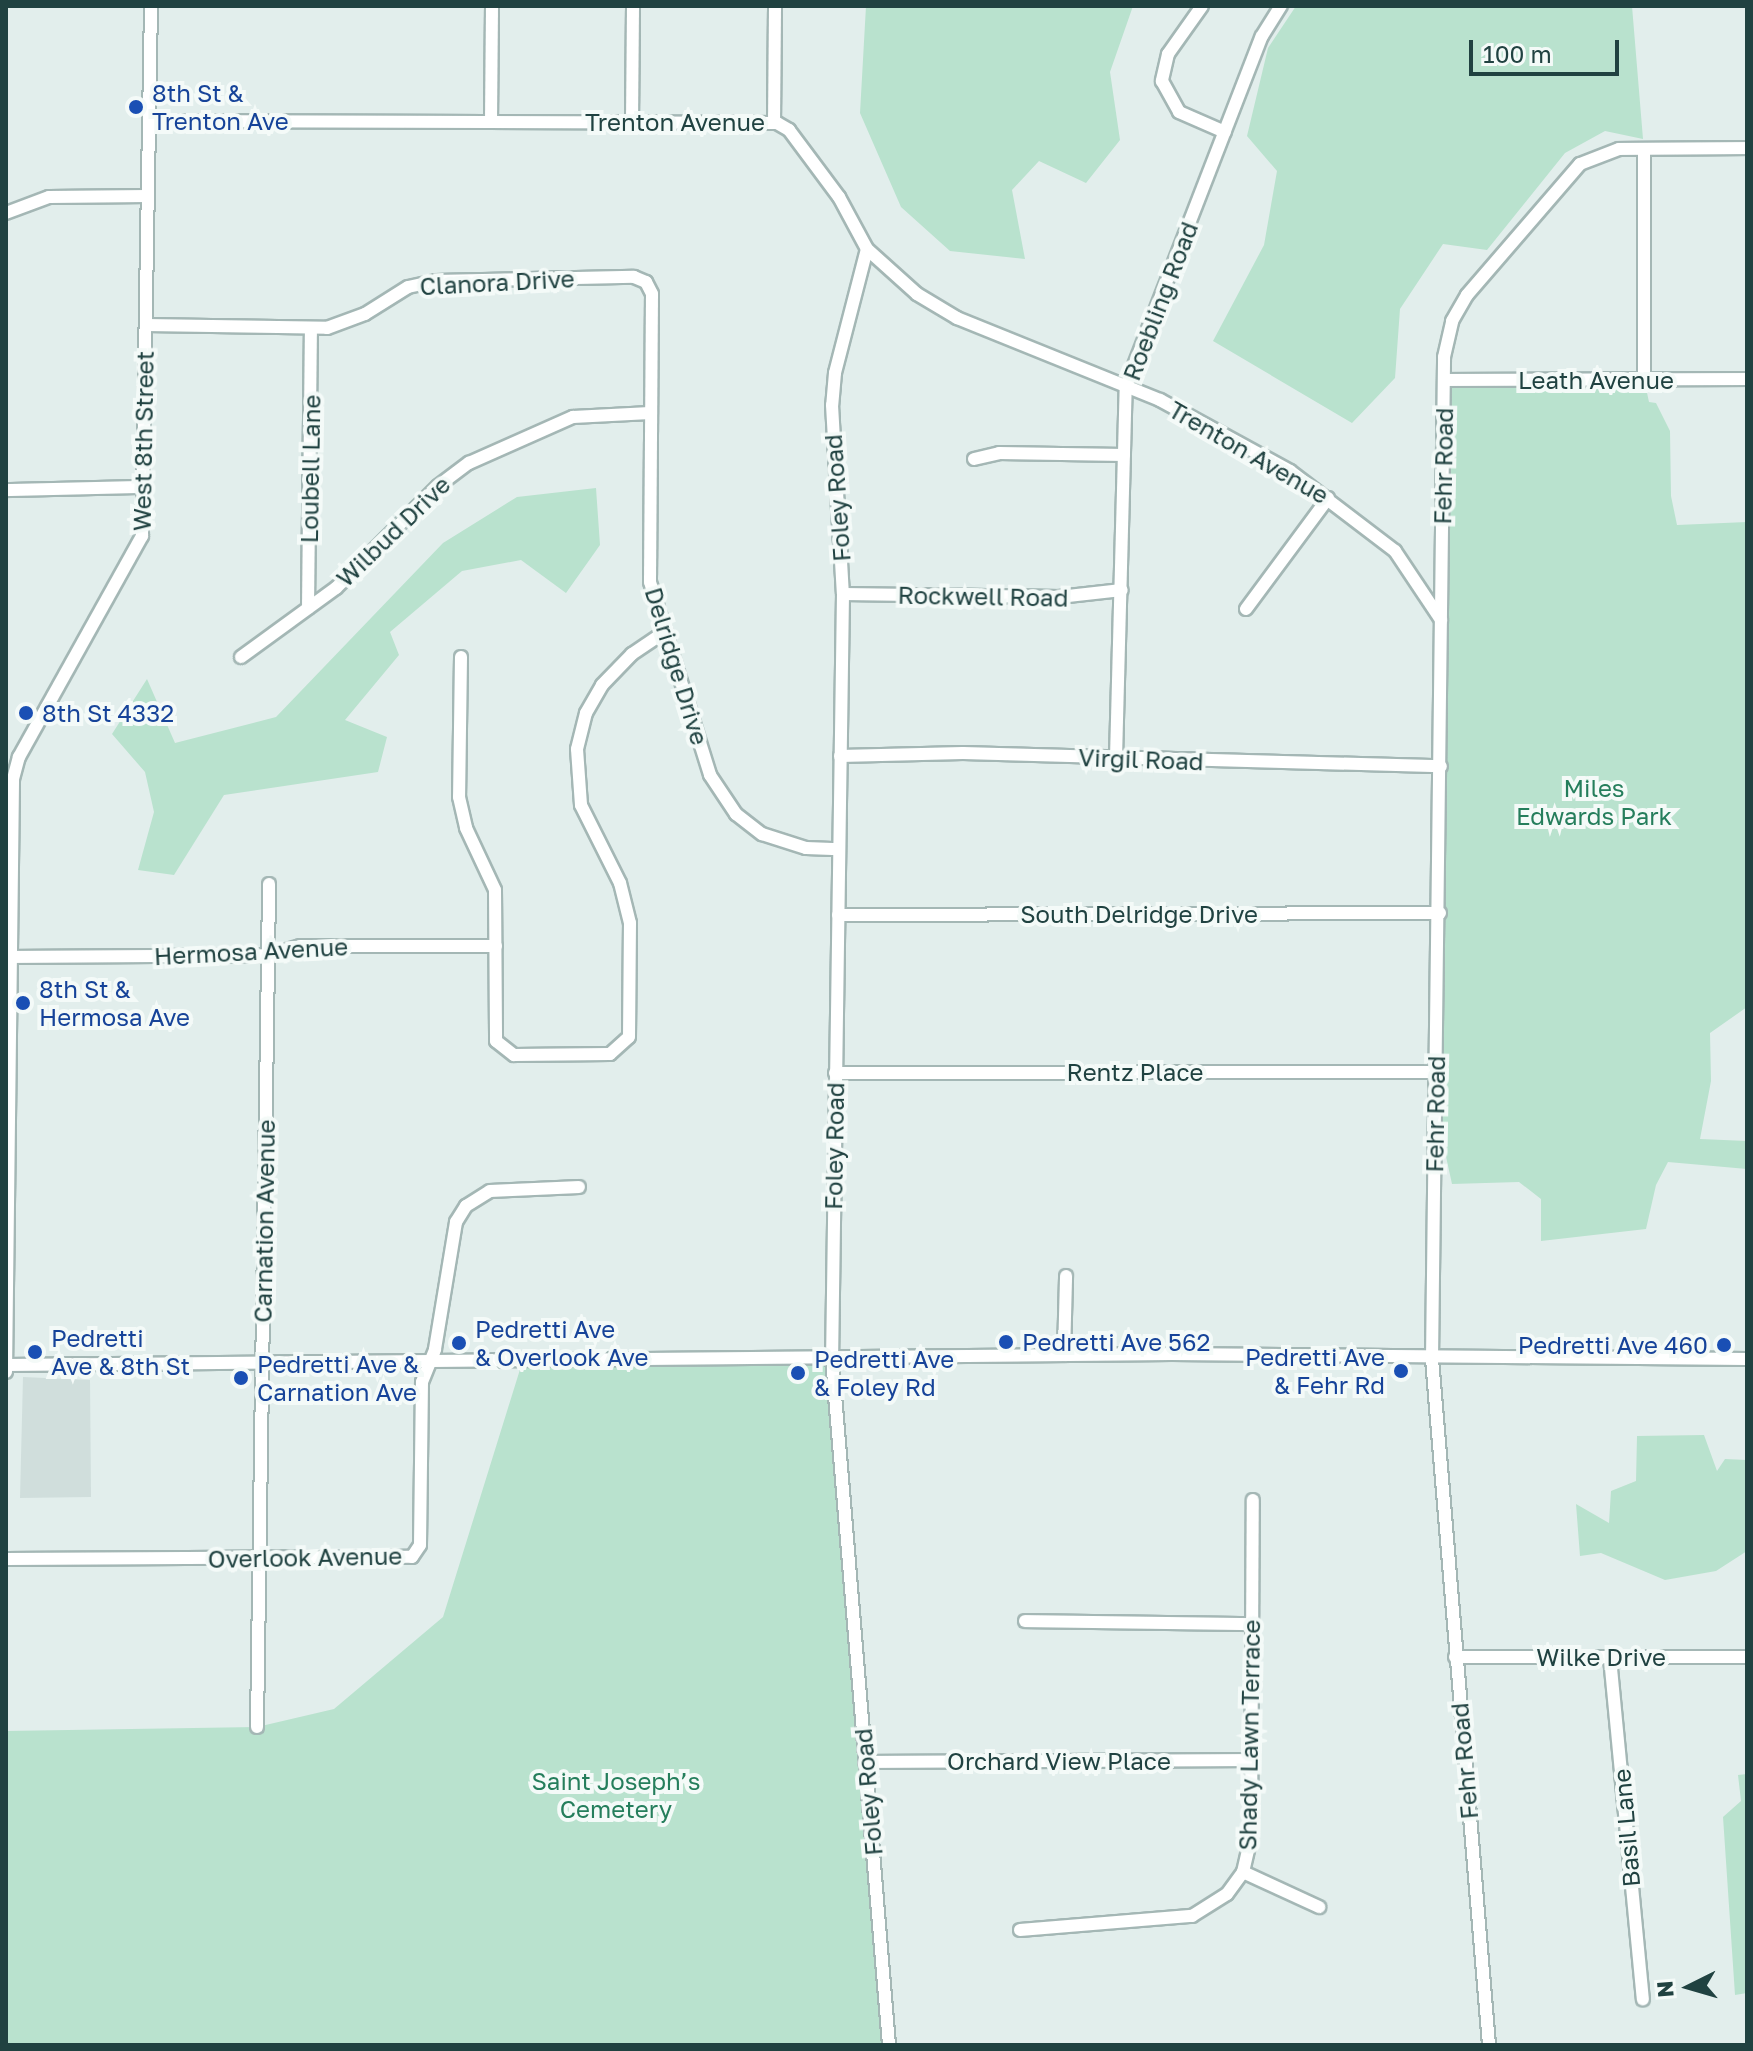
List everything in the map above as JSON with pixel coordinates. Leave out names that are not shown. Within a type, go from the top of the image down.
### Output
[{"type":"street","name":"West 8th Street","points":[[6,1372],[9,957],[15,768],[139,548],[143,487],[151,6]]},
{"type":"street","points":[[491,121],[492,6]]},
{"type":"street","points":[[632,122],[633,6]]},
{"type":"street","points":[[774,123],[775,6]]},
{"type":"street","points":[[1202,6],[1168,54],[1162,81],[1179,112],[1225,132]]},
{"type":"street","name":"Roebling Road","points":[[1116,758],[1126,386],[1262,36],[1281,6]]},
{"type":"street","name":"Trenton Avenue","points":[[150,121],[774,123],[789,130],[839,197],[867,249],[917,294],[957,318],[1126,386],[1247,445],[1328,498],[1395,551],[1441,620]]},
{"type":"street","name":"Fehr Road","points":[[1489,2045],[1432,1359],[1445,380],[1452,321],[1569,172],[1592,157],[1619,149],[1747,148]]},
{"type":"street","points":[[1644,149],[1644,379]]},
{"type":"street","points":[[6,213],[49,197],[148,196]]},
{"type":"street","name":"Foley Road","points":[[867,249],[835,373],[832,405],[843,594],[832,1359],[889,2045]]},
{"type":"street","name":"Clanora Drive","points":[[146,325],[311,329],[349,322],[396,292],[436,281],[634,277],[650,287],[652,301]]},
{"type":"street","name":"Delridge Drive","points":[[652,301],[648,564],[665,632],[710,775],[723,799],[746,823],[775,840],[839,849]]},
{"type":"street","name":"Loubell Lane","points":[[308,608],[311,329]]},
{"type":"street","name":"Leath Avenue","points":[[1445,380],[1747,379]]},
{"type":"street","name":"Wilbud Drive","points":[[241,657],[308,608],[469,463],[573,417],[650,413]]},
{"type":"street","points":[[974,459],[999,453],[1124,455]]},
{"type":"street","points":[[6,490],[143,487]]},
{"type":"street","points":[[1246,609],[1328,498]]},
{"type":"street","name":"Rockwell Road","points":[[843,594],[1059,597],[1122,590]]},
{"type":"street","points":[[461,657],[459,797],[466,828],[491,877],[496,946],[494,1033],[506,1052],[610,1054],[629,1037],[627,905],[585,819],[577,786],[577,749],[586,713],[602,685],[632,654],[665,632]]},
{"type":"street","name":"Virgil Road","points":[[840,756],[1116,758],[1441,766]]},
{"type":"street","name":"Carnation Avenue","points":[[257,1727],[269,884]]},
{"type":"street","name":"South Delridge Drive","points":[[838,915],[1440,913]]},
{"type":"street","name":"Hermosa Avenue","points":[[9,957],[269,955],[300,946],[496,946]]},
{"type":"street","name":"Rentz Place","points":[[835,1073],[1436,1072]]},
{"type":"street","name":"Overlook Avenue","points":[[6,1559],[405,1558],[416,1553],[427,1364],[435,1349],[453,1231],[466,1206],[504,1187],[579,1187]]},
{"type":"street","points":[[1064,1355],[1066,1276]]},
{"type":"street","points":[[6,1365],[427,1364],[1064,1355],[1747,1359]]},
{"type":"street","name":"Shady Lawn Terrace","points":[[1020,1930],[1192,1916],[1227,1894],[1243,1872],[1251,1838],[1253,1500]]},
{"type":"street","points":[[1025,1621],[1253,1624]]},
{"type":"street","name":"Wilke Drive","points":[[1455,1657],[1747,1657]]},
{"type":"street","name":"Basil Lane","points":[[1610,1658],[1643,1999]]},
{"type":"street","name":"Orchard View Place","points":[[865,1762],[1252,1760]]},
{"type":"street","points":[[1243,1872],[1319,1907]]},
{"type":"shaded area","points":[[23,1377],[90,1380],[91,1497],[20,1498]]},
{"type":"green space","points":[[866,6],[1133,6],[1110,72],[1120,140],[1086,183],[1039,161],[1012,190],[1025,259],[950,251],[901,207],[860,113]]},
{"type":"green space","points":[[1296,6],[1632,6],[1643,139],[1605,131],[1565,153],[1487,250],[1443,244],[1400,309],[1395,378],[1352,423],[1213,341],[1264,245],[1277,171],[1247,136],[1268,48]]},
{"type":"green space","name":"Miles Edwards Park","points":[[1644,379],[1649,402],[1656,403],[1670,431],[1671,496],[1677,525],[1747,522],[1747,1007],[1710,1033],[1711,1081],[1700,1139],[1747,1141],[1747,1169],[1668,1162],[1656,1185],[1646,1229],[1541,1241],[1541,1199],[1519,1182],[1452,1184],[1435,1106],[1445,380]]},
{"type":"green space","points":[[596,488],[600,545],[566,593],[521,560],[462,571],[390,632],[399,655],[345,720],[387,737],[378,772],[224,795],[174,875],[138,870],[154,812],[145,772],[112,734],[147,679],[175,743],[276,717],[443,543],[517,497]]},
{"type":"green space","name":"Saint Joseph’s Cemetery","points":[[832,1359],[889,2045],[6,2045],[6,1731],[257,1727],[334,1709],[443,1617],[522,1363]]},
{"type":"green space","points":[[1704,1435],[1717,1471],[1725,1459],[1747,1460],[1747,1551],[1716,1571],[1665,1580],[1601,1553],[1580,1556],[1576,1504],[1609,1523],[1611,1491],[1636,1481],[1637,1436]]},
{"type":"green space","points":[[1747,1774],[1747,1993],[1735,1995],[1723,1817],[1741,1801],[1738,1775]]},
{"type":"place","name":"8th St & Trenton Ave","points":[[136,107]]},
{"type":"place","name":"8th St 4332","points":[[26,713]]},
{"type":"place","name":"8th St & Hermosa Ave","points":[[23,1003]]},
{"type":"place","name":"Pedretti Ave 562","points":[[1006,1342]]},
{"type":"place","name":"Pedretti Ave & Overlook Ave","points":[[459,1343]]},
{"type":"place","name":"Pedretti Ave 460","points":[[1724,1345]]},
{"type":"place","name":"Pedretti Ave & 8th St","points":[[35,1352]]},
{"type":"place","name":"Pedretti Ave & Fehr Rd","points":[[1401,1371]]},
{"type":"place","name":"Pedretti Ave & Foley Rd","points":[[798,1373]]},
{"type":"place","name":"Pedretti Ave & Carnation Ave","points":[[241,1378]]}]
